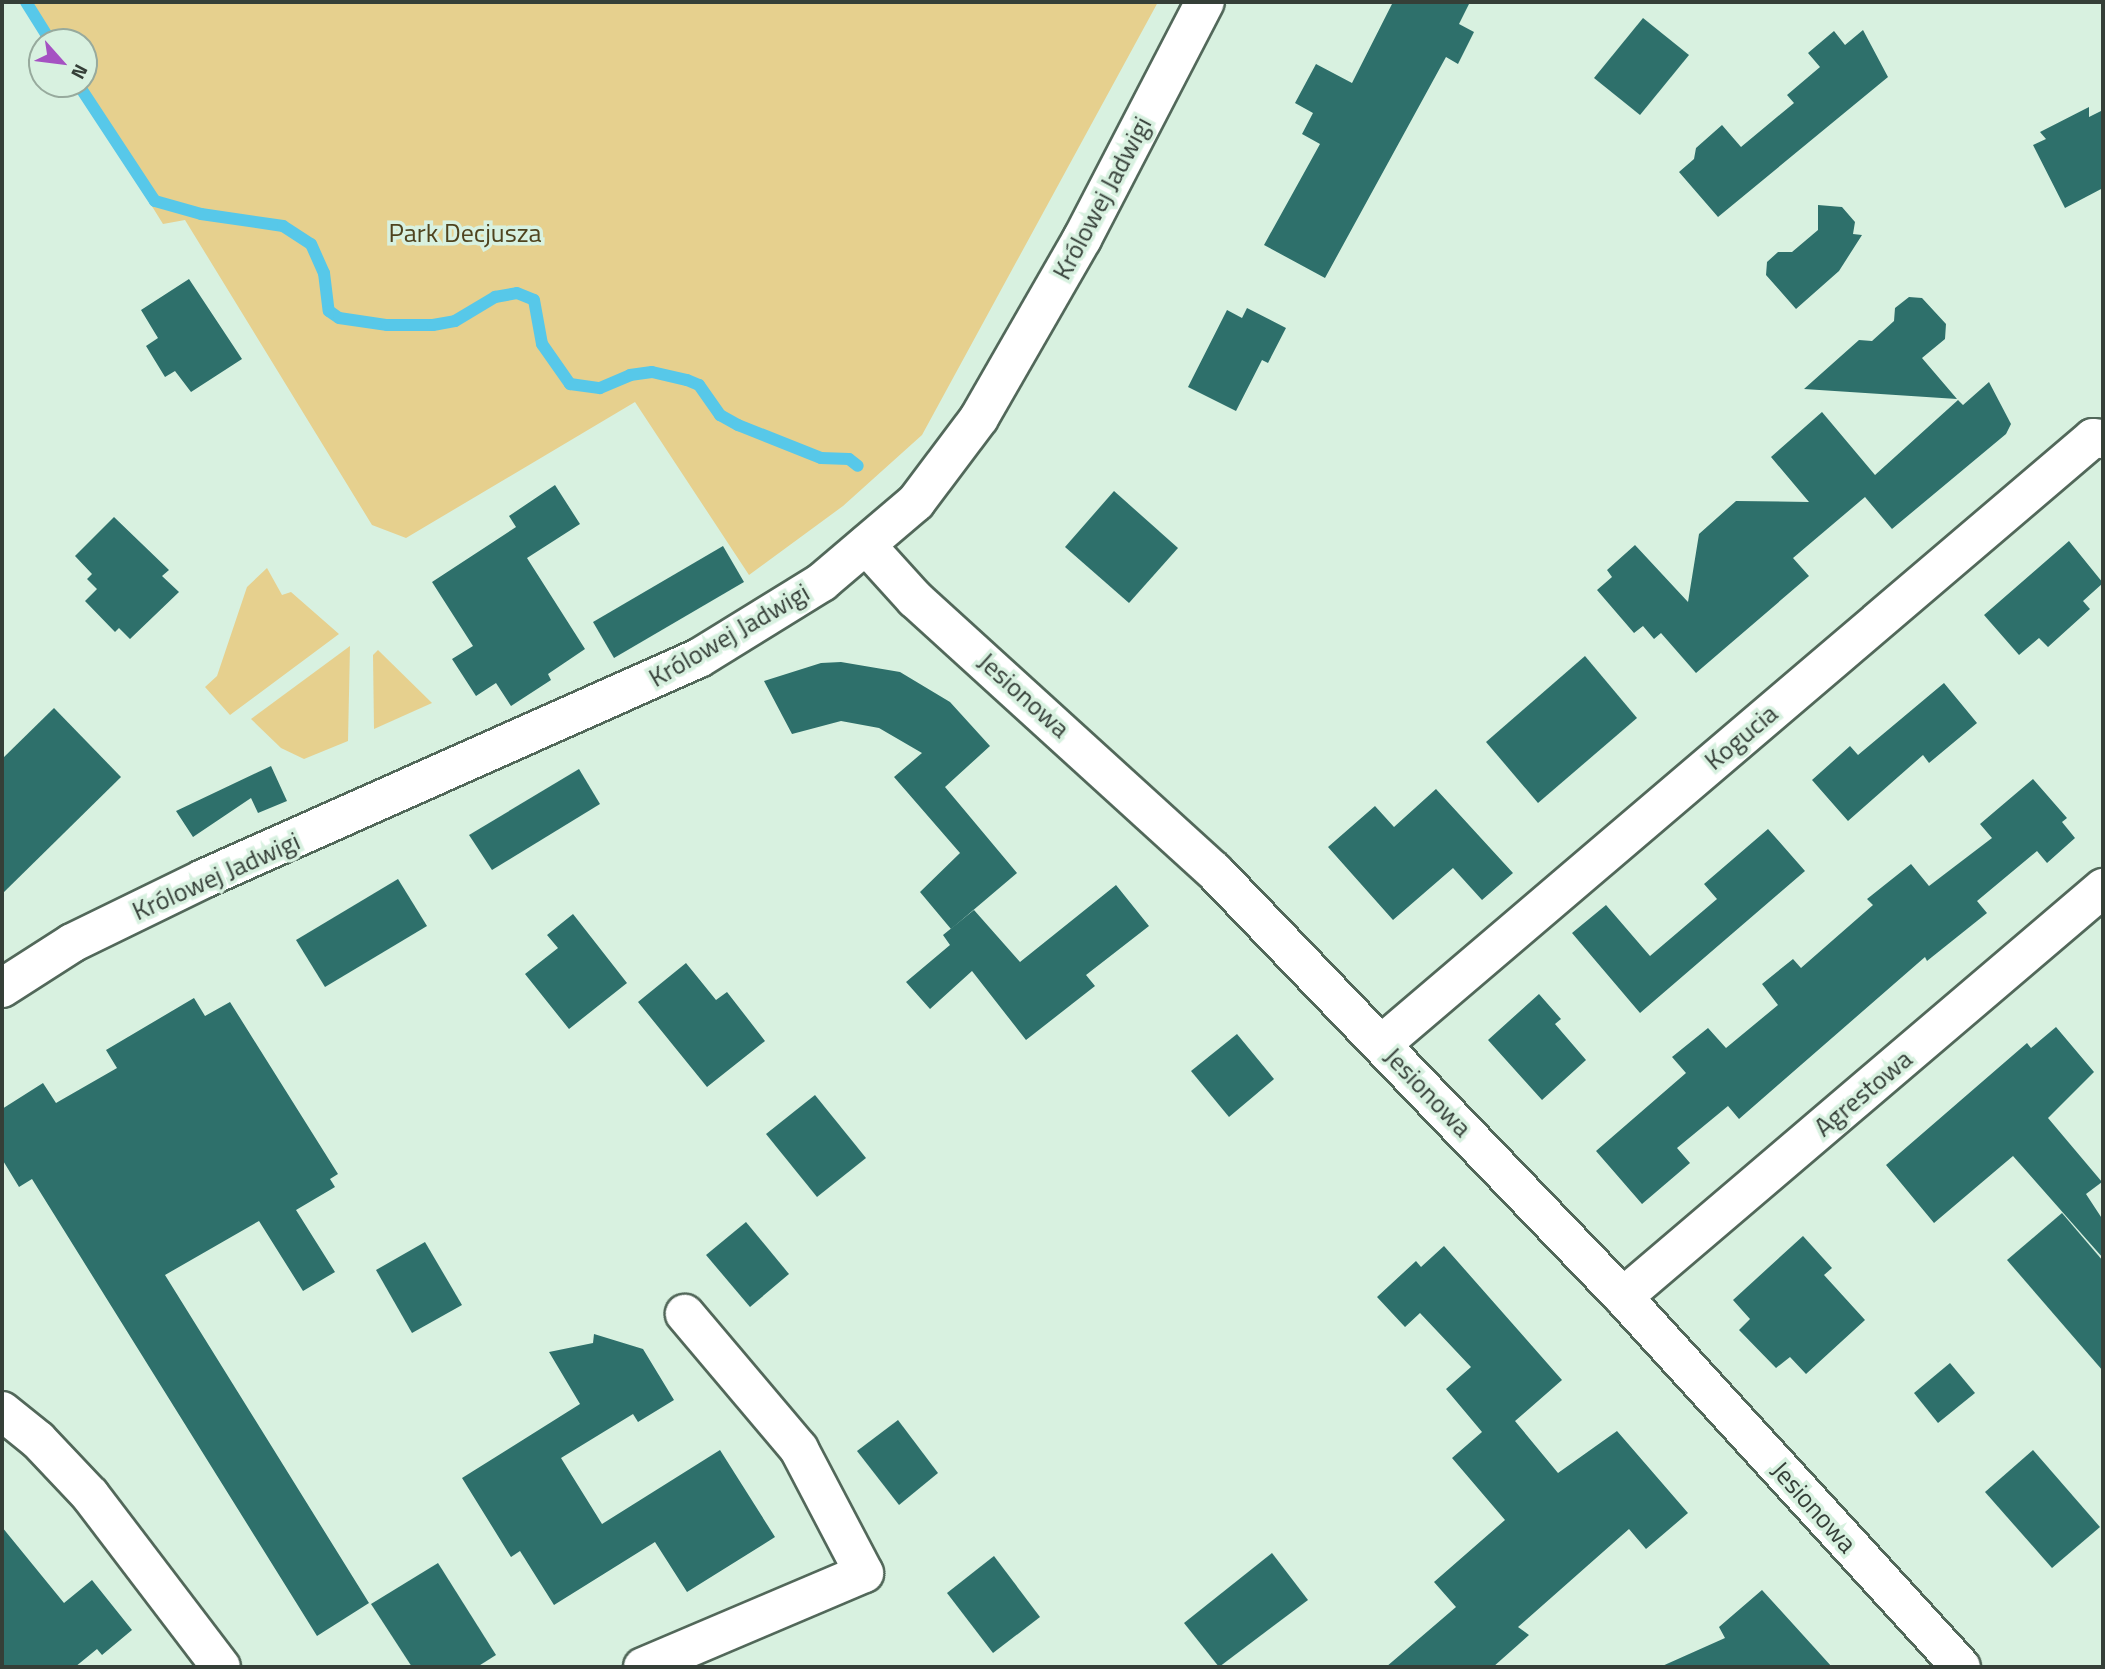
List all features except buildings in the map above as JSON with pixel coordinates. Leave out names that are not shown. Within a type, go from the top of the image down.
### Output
[{"type":"street","name":"Królowej Jadwigi","points":[[2,988],[72,943],[203,879],[532,736],[699,658],[822,582],[916,502],[979,418],[1082,239],[1205,2]]},
{"type":"street","name":"Kogucia","points":[[1382,1044],[2092,438],[2103,439]]},
{"type":"street","name":"Jesionowa","points":[[866,545],[915,599],[1213,871],[1382,1044],[1623,1297],[1961,1667]]},
{"type":"street","name":"Agrestowa","points":[[1623,1297],[2103,888]]},
{"type":"street","points":[[643,1667],[864,1573],[799,1449],[685,1314]]},
{"type":"street","points":[[2,1411],[38,1440],[90,1495],[206,1662]]},
{"type":"green space","name":"Park Decjusza","points":[[24,2],[1158,2],[922,435],[843,506],[749,575],[635,402],[406,538],[372,525],[185,220],[163,224],[85,98],[98,98],[98,28],[40,28]]},
{"type":"green space","points":[[267,568],[282,595],[291,592],[339,634],[230,715],[205,687],[217,676],[247,587]]},
{"type":"green space","points":[[350,646],[348,741],[304,759],[281,748],[251,719]]},
{"type":"green space","points":[[378,650],[432,703],[374,729],[373,655]]},
{"type":"waterway","points":[[26,2],[42,28]]},
{"type":"waterway","points":[[87,98],[155,201],[201,214],[283,226],[311,244],[324,273],[329,311],[339,318],[387,325],[433,325],[455,321],[495,297],[517,293],[534,300],[542,344],[570,384],[600,388],[630,375],[652,372],[687,380],[699,385],[720,415],[738,425],[821,458],[849,459],[858,466]]}]
